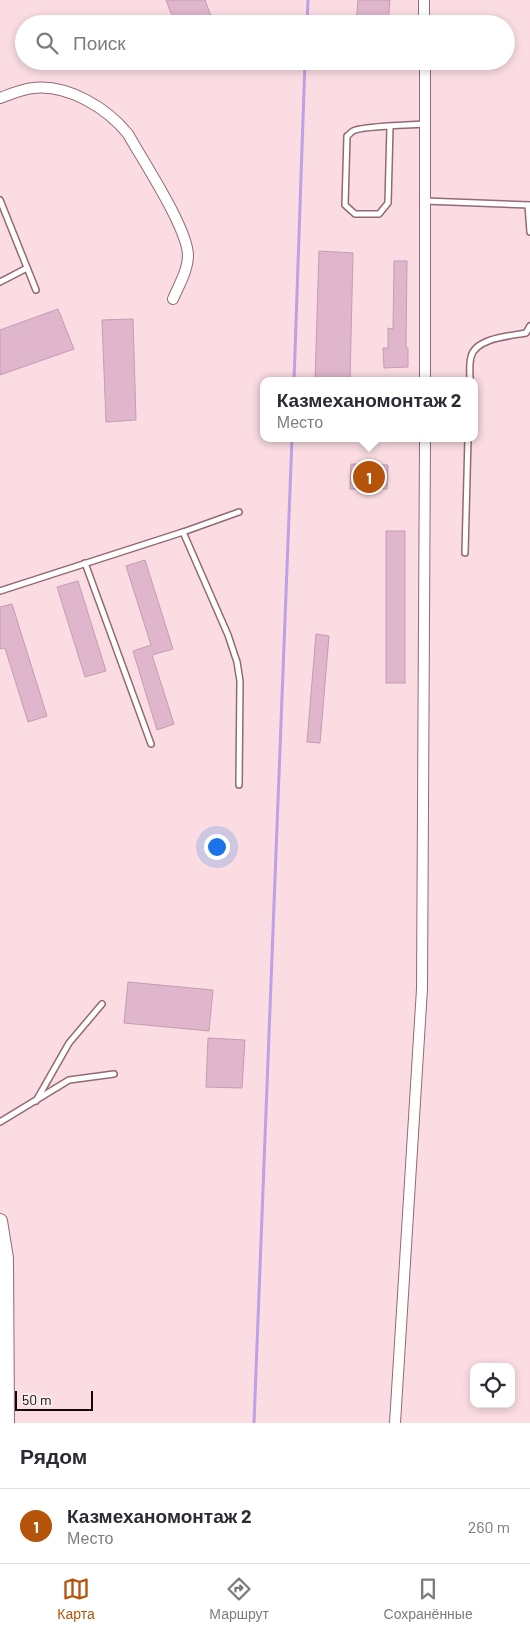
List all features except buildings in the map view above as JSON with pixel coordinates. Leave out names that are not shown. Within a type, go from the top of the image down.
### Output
[{"type":"main road","points":[[0,1221],[3,1259],[7,1423]]},
{"type":"street","points":[[424,0],[424,15]]},
{"type":"street","points":[[425,70],[425,377]]},
{"type":"street","points":[[0,98],[34,88],[49,88],[73,94],[97,105],[119,122],[128,134],[175,216],[184,238],[188,254],[186,270],[173,298]]},
{"type":"street","points":[[395,1423],[422,989],[425,442]]},
{"type":"lane","points":[[390,127],[388,203],[378,214],[355,214],[345,205],[347,136],[352,131],[358,129],[425,124]]},
{"type":"lane","points":[[0,200],[36,290]]},
{"type":"lane","points":[[425,200],[529,205],[530,232]]},
{"type":"lane","points":[[0,282],[26,268]]},
{"type":"lane","points":[[470,377],[471,356],[480,345],[489,340],[526,333],[530,326]]},
{"type":"lane","points":[[465,553],[468,442]]},
{"type":"lane","points":[[0,591],[239,512]]},
{"type":"lane","points":[[183,532],[228,635],[237,662],[240,681],[239,785]]},
{"type":"lane","points":[[85,563],[151,744]]},
{"type":"lane","points":[[35,1101],[69,1042],[102,1004]]},
{"type":"lane","points":[[0,1122],[69,1080],[114,1074]]},
{"type":"waterway","points":[[307,15],[308,0]]},
{"type":"waterway","points":[[294,377],[305,70]]},
{"type":"waterway","points":[[254,1423],[292,442]]},
{"type":"place","name":"Казмеханомонтаж 2","points":[[369,477]]}]
